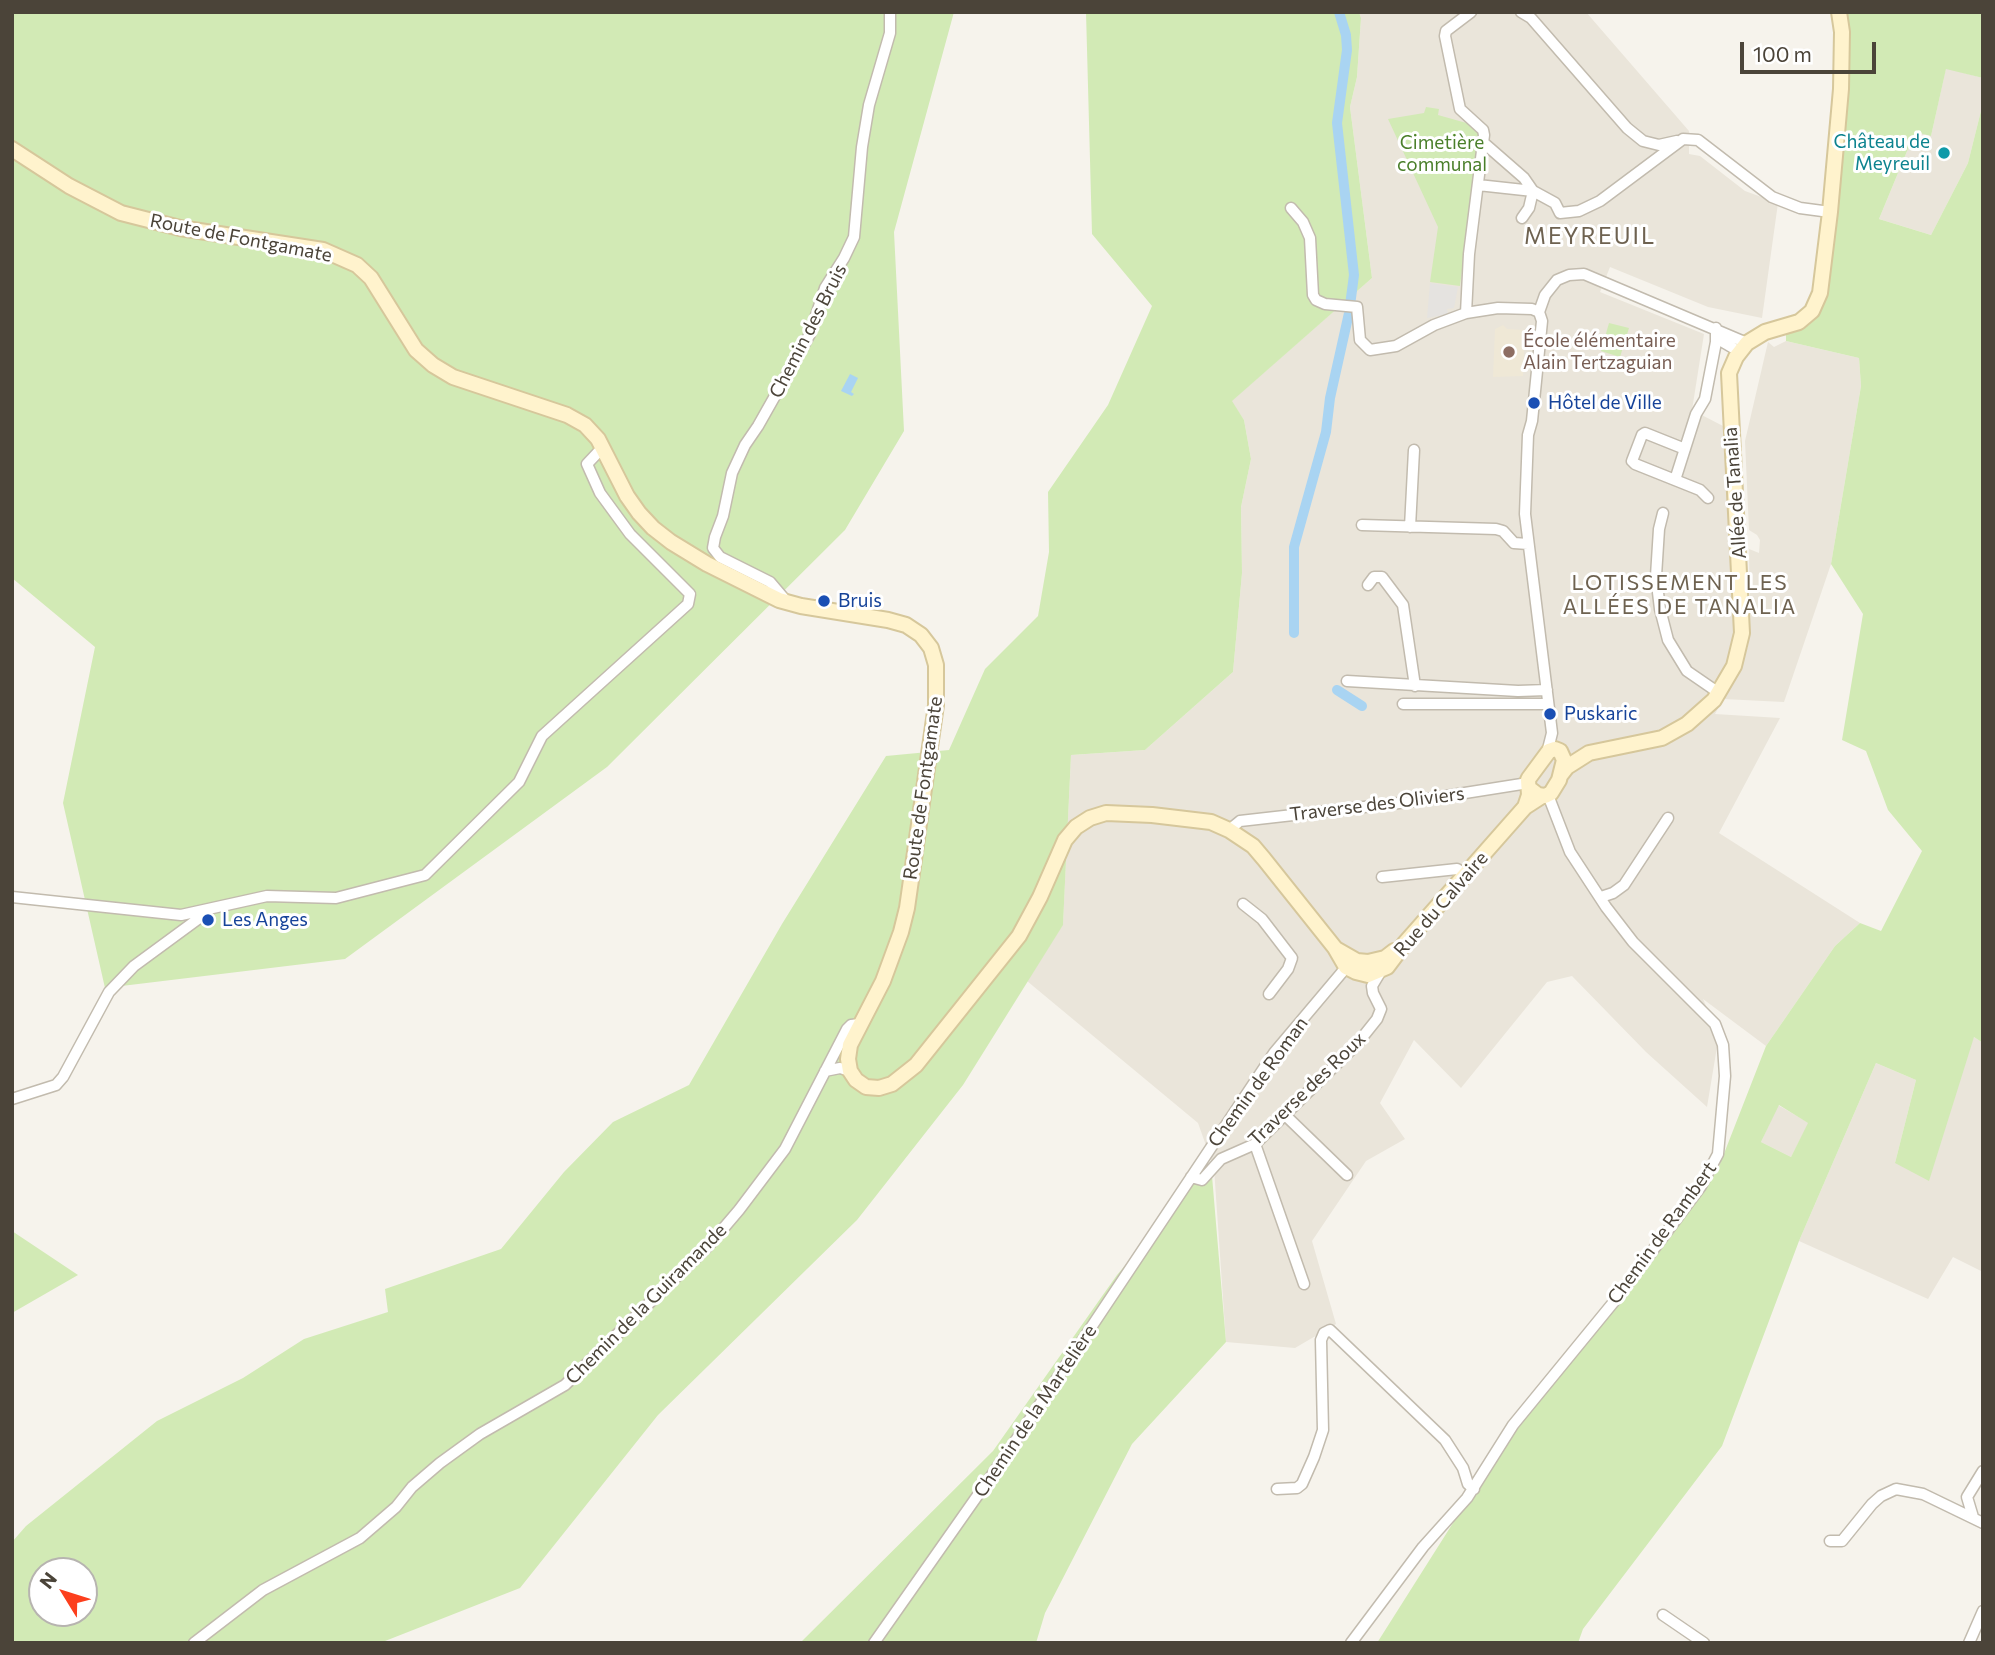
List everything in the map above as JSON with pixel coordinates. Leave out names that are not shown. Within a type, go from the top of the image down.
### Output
[{"type":"street","name":"Chemin des Bruis","points":[[788,602],[770,582],[720,557],[713,548],[732,473],[745,445],[810,334],[825,288],[854,237],[862,147],[869,105],[890,33],[890,12]]},
{"type":"street","points":[[1466,313],[1469,254],[1485,144],[1483,130],[1460,109],[1445,36],[1447,31],[1471,12]]},
{"type":"street","points":[[1521,12],[1531,18],[1643,141],[1659,145],[1683,139],[1698,140],[1772,197],[1800,208],[1830,212]]},
{"type":"street","points":[[1557,753],[1529,786],[1535,794],[1545,796],[1557,784],[1564,760],[1557,753],[1552,733],[1528,544],[1525,493],[1528,435],[1532,421],[1542,321],[1539,312],[1545,295],[1557,280],[1569,275],[1584,274],[1743,347],[1765,332],[1799,322],[1812,311],[1820,293],[1830,212],[1841,89],[1842,32],[1839,12]]},
{"type":"street","points":[[1485,144],[1524,178],[1533,191],[1555,203],[1560,214],[1579,211],[1600,201],[1683,139]]},
{"type":"street","name":"Route de Fontgamate","points":[[12,149],[69,186],[121,213],[180,228],[323,250],[341,256],[357,265],[371,278],[416,350],[433,365],[475,386],[567,415],[585,425],[603,447],[627,496],[639,513],[653,528],[707,564],[761,592],[788,602],[888,620],[906,625],[921,635],[931,648],[936,665],[936,705],[906,908],[883,981],[850,1045],[850,1071]]},
{"type":"street","points":[[1477,190],[1533,191]]},
{"type":"street","points":[[1522,218],[1529,208],[1533,191]]},
{"type":"street","points":[[1291,208],[1303,222],[1310,238],[1313,295],[1316,300],[1325,304],[1350,305],[1359,311],[1360,340],[1366,348],[1375,351],[1396,346],[1434,324],[1466,313],[1498,308],[1532,309],[1539,312]]},
{"type":"street","points":[[1675,480],[1696,414],[1705,399],[1716,333]]},
{"type":"street","name":"Allée de Tanalia","points":[[1560,776],[1578,758],[1598,751],[1662,738],[1701,713],[1719,693],[1732,670],[1742,633],[1728,388],[1730,373],[1743,347]]},
{"type":"street","points":[[1685,449],[1645,433],[1633,459],[1635,464],[1700,490],[1708,498]]},
{"type":"street","points":[[12,897],[181,915],[267,896],[336,898],[425,875],[519,782],[542,736],[688,604],[690,594],[630,534],[600,493],[587,464],[603,447]]},
{"type":"street","points":[[1410,527],[1413,450]]},
{"type":"street","points":[[1663,513],[1659,529],[1656,576],[1660,610],[1668,640],[1687,671],[1719,693]]},
{"type":"street","points":[[1362,525],[1496,529],[1503,531],[1514,543],[1528,544]]},
{"type":"street","points":[[1368,585],[1374,577],[1382,577],[1403,606],[1415,686]]},
{"type":"street","points":[[1347,681],[1518,691],[1547,690]]},
{"type":"street","points":[[1403,704],[1548,704]]},
{"type":"street","points":[[1557,753],[1578,758]]},
{"type":"street","name":"Rue du Calvaire","points":[[1525,807],[1529,786]]},
{"type":"street","name":"Traverse des Oliviers","points":[[1229,830],[1240,821],[1529,786]]},
{"type":"street","name":"Rue du Calvaire","points":[[1352,964],[1361,974],[1381,971],[1399,954],[1405,943],[1525,807],[1545,796]]},
{"type":"street","name":"Chemin de Rambert","points":[[1351,1643],[1423,1547],[1474,1489],[1513,1425],[1617,1298],[1701,1186],[1718,1154],[1725,1076],[1723,1045],[1715,1024],[1633,942],[1570,852],[1545,796]]},
{"type":"street","points":[[825,1071],[840,1068],[850,1071],[856,1080],[866,1087],[879,1088],[905,1076],[1019,936],[1065,840],[1076,827],[1090,818],[1106,813],[1211,822],[1229,830],[1259,853],[1335,948],[1352,964],[1385,958],[1405,943]]},
{"type":"street","points":[[1601,897],[1625,885],[1668,818]]},
{"type":"street","points":[[1382,877],[1457,869],[1465,875]]},
{"type":"street","points":[[1243,904],[1262,919],[1292,958],[1288,970],[1269,994]]},
{"type":"street","points":[[12,1099],[56,1085],[63,1077],[109,992],[134,965],[198,919],[199,912]]},
{"type":"street","name":"Chemin de Roman","points":[[1193,1179],[1274,1053],[1352,964]]},
{"type":"street","name":"Traverse des Roux","points":[[1193,1179],[1202,1180],[1222,1159],[1255,1144],[1333,1070],[1377,1020],[1381,1009],[1372,986],[1381,971]]},
{"type":"street","name":"Chemin de la Guiramande","points":[[194,1643],[263,1590],[360,1538],[440,1463],[480,1434],[565,1385],[710,1244],[739,1210],[785,1149],[847,1029],[851,1025],[860,1024]]},
{"type":"street","points":[[1284,1114],[1347,1175]]},
{"type":"street","points":[[1255,1144],[1304,1284]]},
{"type":"street","name":"Chemin de la Martelière","points":[[874,1643],[1006,1455],[1193,1179]]},
{"type":"street","points":[[1277,1489],[1297,1488],[1302,1484],[1314,1457],[1323,1430],[1321,1340],[1324,1334],[1331,1330],[1445,1440],[1464,1468],[1468,1484],[1474,1489]]},
{"type":"street","points":[[1464,1468],[1485,1470]]},
{"type":"street","points":[[1973,1517],[1968,1497],[1983,1471]]},
{"type":"street","points":[[1830,1541],[1842,1541],[1872,1504],[1896,1489],[1923,1494],[1983,1522]]},
{"type":"street","points":[[1969,1643],[1983,1611]]},
{"type":"street","points":[[1663,1615],[1704,1643]]},
{"type":"shaded area","points":[[1359,12],[1586,12],[1689,131],[1689,154],[1700,156],[1745,191],[1778,203],[1762,318],[1708,307],[1610,267],[1600,292],[1704,334],[1692,410],[1723,426],[1735,620],[1733,646],[1725,666],[1739,672],[1748,646],[1750,626],[1749,549],[1759,553],[1760,540],[1749,530],[1745,441],[1768,342],[1774,347],[1786,341],[1859,358],[1861,386],[1831,564],[1784,702],[1723,699],[1715,714],[1780,718],[1719,833],[1860,923],[1835,946],[1766,1046],[1703,999],[1719,1035],[1707,1107],[1646,1052],[1572,976],[1547,982],[1461,1088],[1414,1040],[1380,1103],[1405,1139],[1366,1161],[1312,1241],[1336,1324],[1295,1348],[1226,1342],[1214,1168],[1198,1123],[1027,981],[1063,924],[1071,755],[1145,750],[1233,672],[1242,573],[1241,507],[1251,459],[1244,420],[1231,401],[1372,278],[1350,107],[1357,77],[1361,18]]},
{"type":"shaded area","points":[[1946,68],[1983,78],[1983,103],[1968,163],[1931,235],[1879,219],[1915,132],[1931,136]]},
{"type":"shaded area","points":[[1430,283],[1458,287],[1454,308],[1447,309],[1448,314],[1427,318]]},
{"type":"shaded area","name":"École élémentaire Alain Tertzaguian","points":[[1503,325],[1507,329],[1525,330],[1523,376],[1493,377],[1495,329]]},
{"type":"shaded area","points":[[1974,1037],[1983,1043],[1983,1272],[1953,1257],[1928,1299],[1799,1241],[1876,1063],[1916,1080],[1895,1163]]},
{"type":"shaded area","points":[[1778,1105],[1809,1123],[1791,1157],[1761,1142]]},
{"type":"green space","points":[[12,12],[954,12],[894,232],[904,431],[845,530],[607,767],[345,959],[105,988],[63,803],[95,647],[12,578]]},
{"type":"green space","points":[[1086,12],[1359,12],[1361,18],[1357,77],[1350,107],[1372,278],[1232,401],[1244,420],[1251,459],[1241,507],[1242,573],[1233,672],[1145,750],[1071,755],[1063,925],[963,1085],[857,1220],[658,1415],[520,1588],[380,1643],[12,1643],[12,1542],[26,1526],[157,1421],[243,1378],[304,1339],[388,1312],[385,1289],[501,1249],[564,1172],[613,1122],[689,1085],[782,924],[886,756],[949,750],[985,669],[1038,616],[1049,552],[1048,492],[1108,405],[1152,306],[1092,234]]},
{"type":"green space","points":[[1846,12],[1983,12],[1983,78],[1946,69],[1931,136],[1915,132],[1879,219],[1931,235],[1968,163],[1983,103],[1983,1043],[1974,1037],[1929,1181],[1895,1163],[1916,1080],[1876,1063],[1799,1241],[1722,1446],[1583,1629],[1578,1643],[1377,1643],[1503,1444],[1689,1212],[1718,1169],[1766,1046],[1835,946],[1860,923],[1881,931],[1922,851],[1888,810],[1866,751],[1842,740],[1863,614],[1831,564],[1861,386],[1859,358],[1786,341],[1786,334],[1809,325],[1825,302],[1849,35]],"holes":[[[1779,1105],[1808,1123],[1791,1157],[1761,1142]]]},
{"type":"green space","name":"Cimetière communal","points":[[1426,107],[1439,109],[1438,115],[1470,124],[1480,131],[1460,286],[1430,282],[1438,227],[1388,119],[1424,113]]},
{"type":"green space","points":[[1609,323],[1629,328],[1620,357],[1601,351]]},
{"type":"green space","points":[[1211,1164],[1226,1342],[1132,1444],[1045,1613],[1036,1643],[800,1643],[993,1451],[1117,1275]]},
{"type":"green space","points":[[12,1231],[78,1275],[12,1313]]},
{"type":"water","points":[[850,374],[858,378],[851,392],[854,394],[852,396],[841,391]]},
{"type":"waterway","points":[[1294,633],[1294,547],[1326,432],[1354,275],[1337,123],[1347,50],[1346,35],[1339,12]]},
{"type":"waterway","points":[[1337,690],[1362,706]]},
{"type":"place","name":"Château de Meyreuil","points":[[1944,153]]},
{"type":"place","name":"École élémentaire Alain Tertzaguian","points":[[1509,352]]},
{"type":"place","name":"Hôtel de Ville","points":[[1534,403]]},
{"type":"place","name":"Bruis","points":[[824,601]]},
{"type":"place","name":"Puskaric","points":[[1550,714]]},
{"type":"place","name":"Les Anges","points":[[208,920]]},
{"type":"district","name":"MEYREUIL","points":[[1590,236]]},
{"type":"district","name":"LOTISSEMENT LES ALLÉES DE TANALIA","points":[[1680,595]]}]
